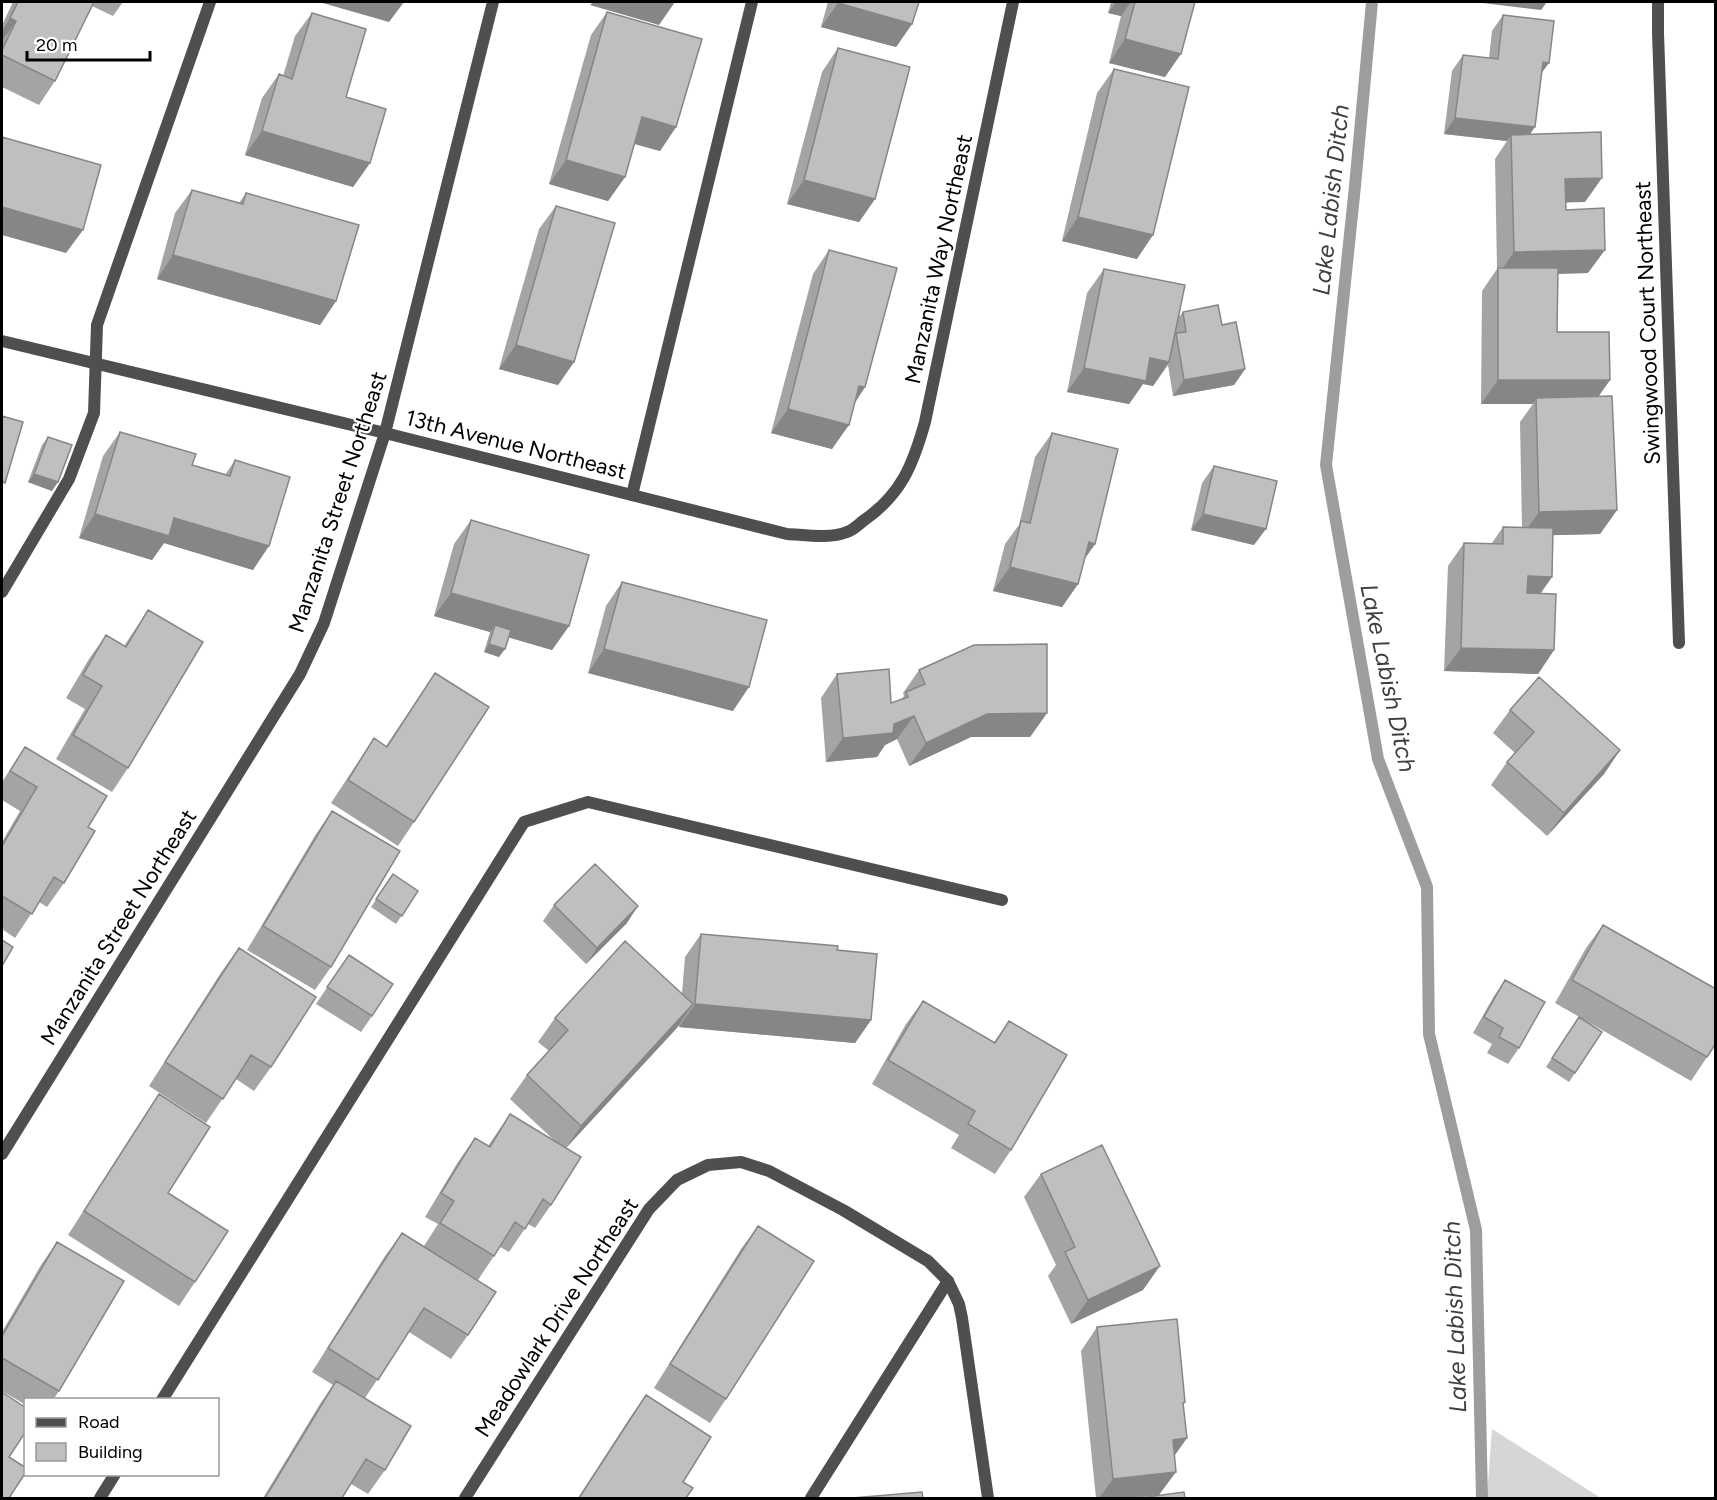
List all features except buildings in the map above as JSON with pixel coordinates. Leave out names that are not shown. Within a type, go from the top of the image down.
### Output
[{"type":"street","points":[[2,592],[69,479],[94,413],[97,325],[210,2]]},
{"type":"street","name":"Manzanita Street Northeast","points":[[2,1154],[300,674],[324,623],[385,433],[493,2]]},
{"type":"street","points":[[632,495],[752,2]]},
{"type":"street","name":"Manzanita Way Northeast","points":[[876,512],[898,489],[915,458],[926,422],[1013,2]]},
{"type":"street","name":"Swingwood Court Northeast","points":[[1659,2],[1658,33],[1679,643]]},
{"type":"street","name":"13th Avenue Northeast","points":[[2,341],[385,433],[787,534],[822,536],[847,532],[876,512]]},
{"type":"street","points":[[163,1398],[524,822],[588,802],[1002,900]]},
{"type":"street","name":"Meadowlark Drive Northeast","points":[[465,1498],[649,1209],[677,1180],[708,1165],[741,1162],[769,1172],[843,1210],[928,1261],[948,1281]]},
{"type":"street","points":[[811,1498],[948,1281]]},
{"type":"street","points":[[948,1281],[962,1318],[988,1498]]},
{"type":"street","points":[[100,1498],[115,1476]]},
{"type":"shaded area","points":[[1492,1429],[1601,1498],[1487,1498]]},
{"type":"waterway","name":"Lake Labish Ditch","points":[[1372,2],[1326,465],[1378,759],[1427,887],[1429,1034],[1476,1230],[1482,1498]]}]
